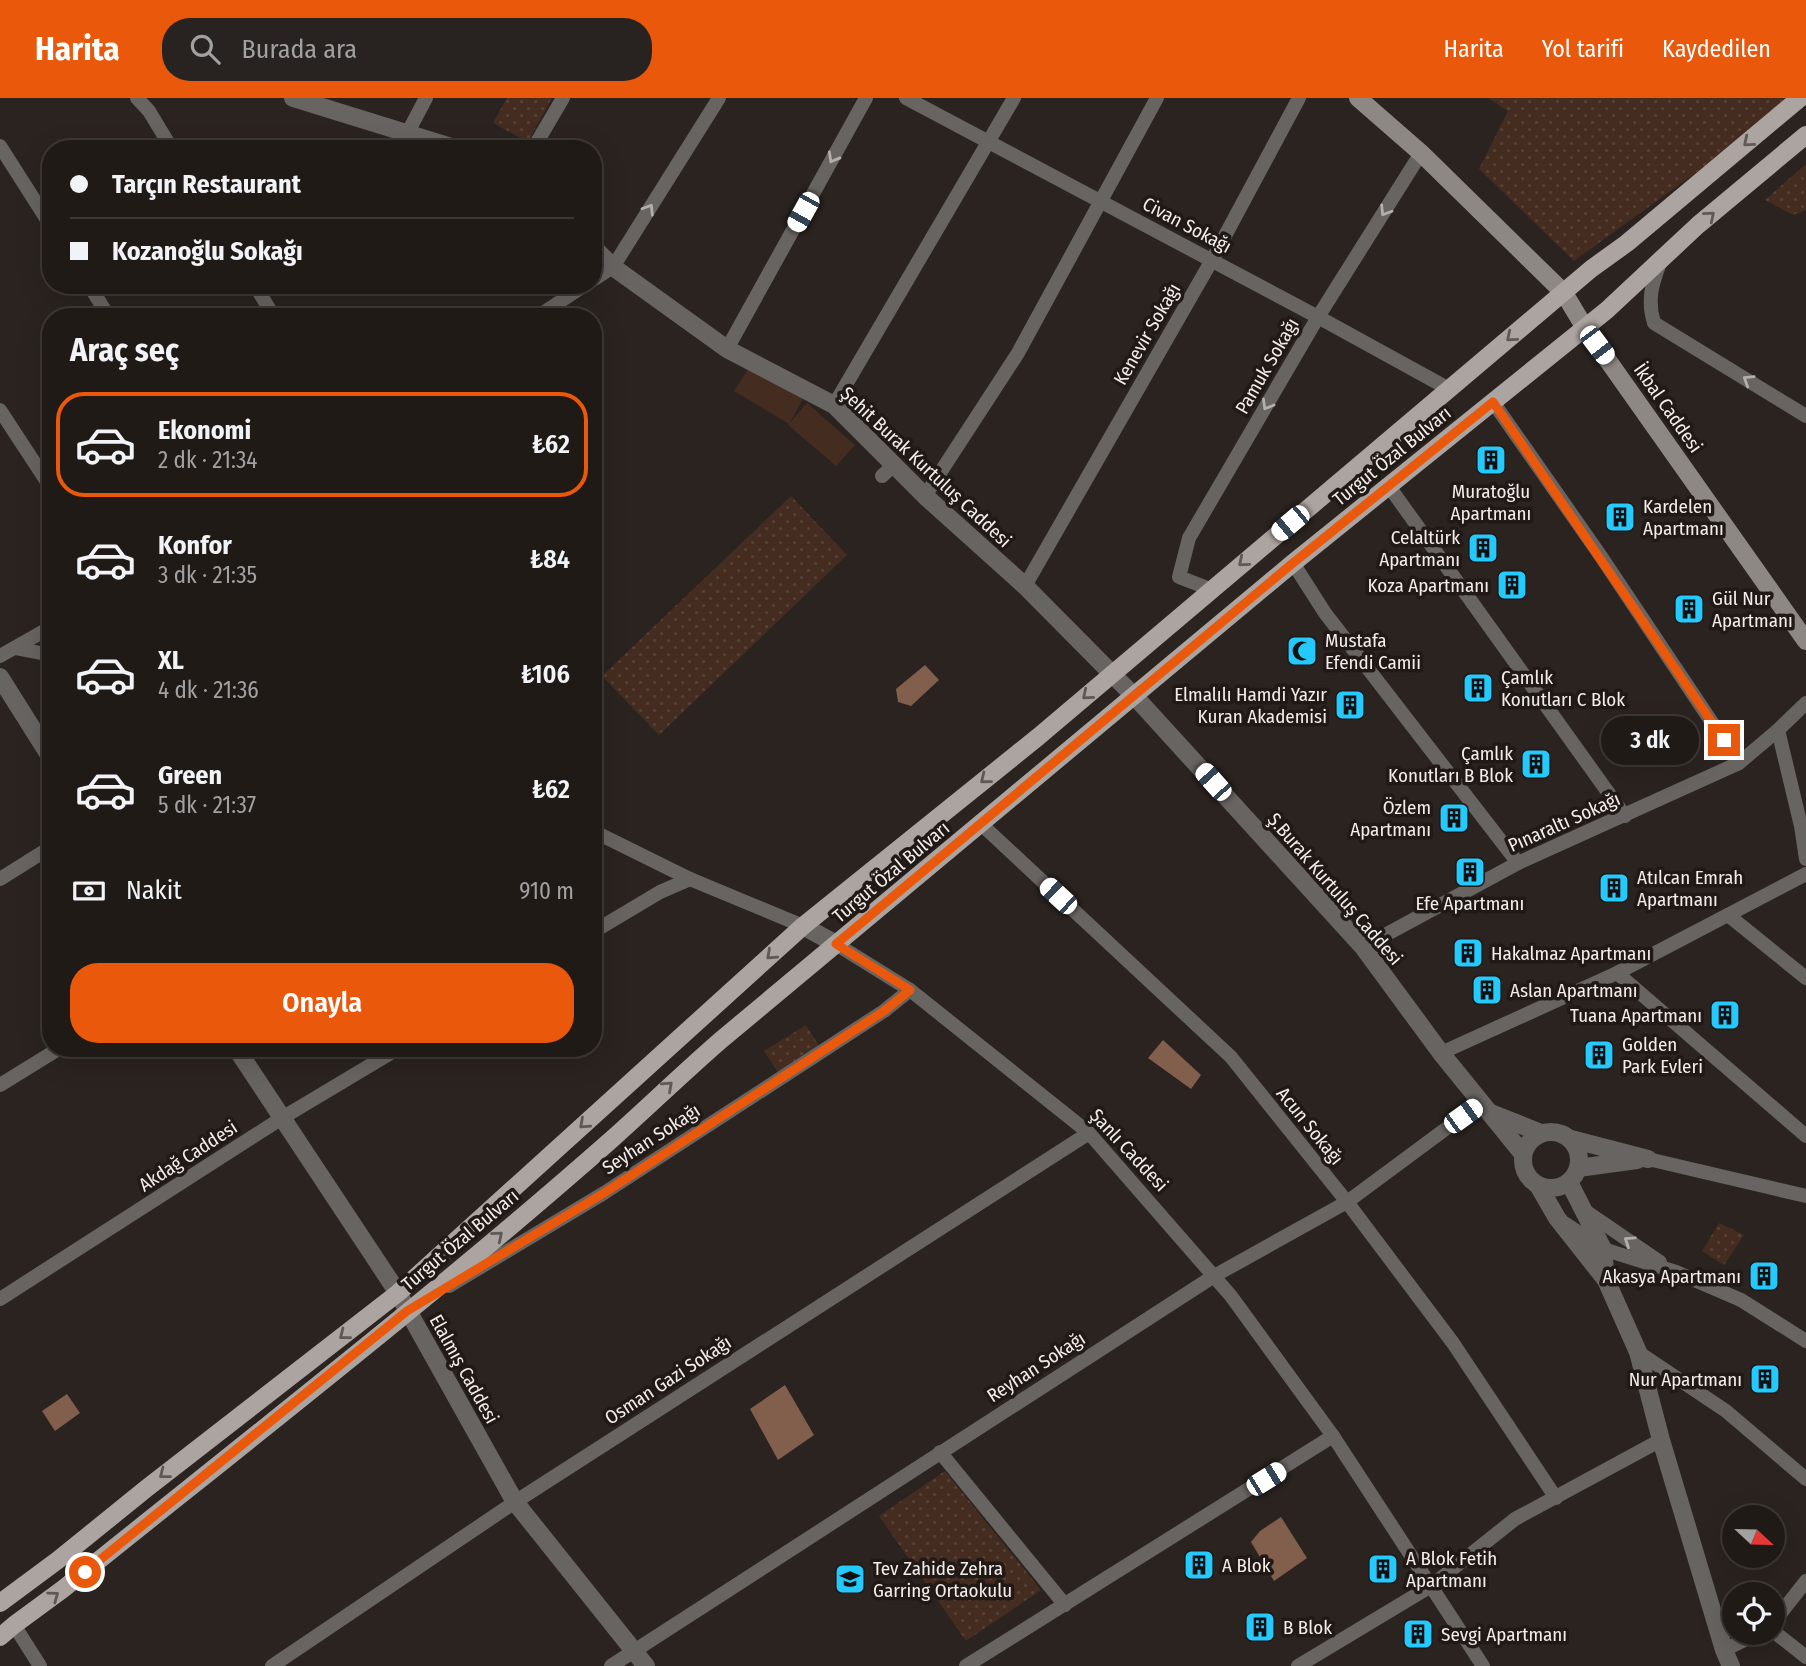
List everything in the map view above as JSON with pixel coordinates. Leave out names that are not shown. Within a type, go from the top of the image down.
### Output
[{"type":"main road","name":"İkbal Caddesi","points":[[1358,98],[1421,153],[1564,293],[1585,328],[1806,640]]},
{"type":"main road","name":"Turgut Özal Bulvarı","points":[[1,1600],[58,1560],[398,1293],[803,926],[1038,737],[1210,589],[1800,98]]},
{"type":"main road","name":"Turgut Özal Bulvarı","points":[[0,1637],[407,1311],[603,1147],[666,1088],[1057,759],[1388,485],[1585,328],[1698,226],[1806,135]]},
{"type":"street","points":[[137,98],[149,111],[167,140]]},
{"type":"street","points":[[293,98],[427,140]]},
{"type":"street","points":[[407,134],[426,98]]},
{"type":"street","points":[[538,140],[563,98]]},
{"type":"street","points":[[602,274],[613,267],[719,98]]},
{"type":"street","points":[[727,349],[866,98]]},
{"type":"street","name":"Civan Sokağı","points":[[906,98],[1449,389]]},
{"type":"street","points":[[834,405],[1014,98]]},
{"type":"street","points":[[925,496],[1018,354],[1157,98]]},
{"type":"street","name":"Kenevir Sokağı","points":[[1025,586],[1212,260],[1299,98]]},
{"type":"street","points":[[0,146],[42,212]]},
{"type":"street","name":"Pamuk Sokağı","points":[[1210,589],[1179,578],[1189,538],[1318,317],[1421,153]]},
{"type":"street","name":"Şehit Burak Kurtuluş Caddesi","points":[[602,256],[613,267],[727,349],[834,405],[889,470],[925,496],[1025,586],[1138,700]]},
{"type":"street","points":[[1660,263],[1650,292],[1649,307],[1654,323],[1806,416]]},
{"type":"street","points":[[550,308],[572,294]]},
{"type":"street","points":[[1493,402],[1608,566],[1739,763]]},
{"type":"street","points":[[0,410],[42,474]]},
{"type":"street","points":[[1388,485],[1625,816]]},
{"type":"street","points":[[1293,563],[1325,613],[1518,863]]},
{"type":"street","points":[[0,656],[42,633]]},
{"type":"street","points":[[0,648],[42,653]]},
{"type":"street","points":[[0,677],[42,744]]},
{"type":"street","name":"Ş.Burak Kurtuluş Caddesi","points":[[1138,700],[1363,947],[1441,1053],[1486,1108]]},
{"type":"street","name":"Pınaraltı Sokağı","points":[[1363,947],[1518,863],[1739,763],[1806,703]]},
{"type":"street","points":[[1778,730],[1801,826],[1806,859]]},
{"type":"street","name":"Acun Sokağı","points":[[981,824],[1231,1057],[1347,1202],[1453,1343],[1556,1498]]},
{"type":"street","name":"Şanlı Caddesi","points":[[602,835],[690,878],[803,926],[836,944],[910,990],[1089,1133],[1231,1296],[1333,1436],[1483,1666]]},
{"type":"street","points":[[0,879],[42,853]]},
{"type":"street","points":[[1441,1053],[1617,973],[1806,874]]},
{"type":"street","points":[[602,927],[660,892],[690,878]]},
{"type":"street","points":[[1728,915],[1806,978]]},
{"type":"street","points":[[1617,973],[1806,1136]]},
{"type":"street","name":"Seyhan Sokağı","points":[[407,1311],[604,1193],[884,1011],[910,990]]},
{"type":"street","points":[[0,1085],[45,1057]]},
{"type":"street","name":"Elalmış Caddesi","points":[[242,1057],[398,1293],[515,1502],[641,1659]]},
{"type":"street","name":"Akdağ Caddesi","points":[[0,1299],[282,1118],[384,1057]]},
{"type":"street","points":[[1486,1108],[1541,1133]]},
{"type":"street","points":[[1486,1108],[1523,1154],[1525,1172],[1538,1185],[1557,1218],[1606,1280],[1638,1352],[1661,1440],[1728,1658],[1744,1645]]},
{"type":"street","name":"Reyhan Sokağı","points":[[611,1666],[641,1659],[940,1452],[1214,1276],[1347,1202],[1486,1108]]},
{"type":"street","points":[[1523,1154],[1532,1138],[1541,1133],[1557,1132],[1571,1139],[1648,1159],[1806,1196]]},
{"type":"street","name":"Osman Gazi Sokağı","points":[[272,1666],[515,1502],[1089,1133]]},
{"type":"street","points":[[1571,1139],[1578,1151],[1574,1175],[1582,1209],[1603,1249],[1606,1280]]},
{"type":"street","points":[[1538,1185],[1554,1188],[1574,1175],[1648,1159]]},
{"type":"street","points":[[1582,1209],[1676,1272]]},
{"type":"street","points":[[1557,1218],[1603,1249],[1676,1272],[1741,1300],[1806,1341]]},
{"type":"street","points":[[1638,1352],[1726,1411],[1806,1479]]},
{"type":"street","points":[[966,1666],[1333,1436]]},
{"type":"street","points":[[1298,1666],[1431,1586],[1515,1519],[1661,1440]]},
{"type":"street","points":[[940,1452],[1065,1605]]},
{"type":"street","points":[[1785,1608],[1806,1581]]},
{"type":"street","points":[[14,1625],[40,1666]]},
{"type":"street","points":[[1785,1640],[1806,1657]]},
{"type":"shaded area","points":[[507,98],[552,98],[529,140],[493,123]]},
{"type":"shaded area","points":[[1488,98],[1791,98],[1771,118],[1574,261],[1479,169],[1508,111]]},
{"type":"shaded area","points":[[1806,164],[1806,210],[1793,215],[1765,200]]},
{"type":"shaded area","points":[[750,366],[803,399],[789,424],[734,391]]},
{"type":"shaded area","points":[[807,403],[855,445],[836,466],[788,425]]},
{"type":"shaded area","points":[[791,496],[847,555],[659,735],[602,676]]},
{"type":"shaded area","points":[[925,665],[939,680],[911,706],[898,702],[896,689]]},
{"type":"shaded area","points":[[806,1025],[821,1049],[780,1075],[764,1051]]},
{"type":"shaded area","points":[[1163,1040],[1201,1075],[1191,1089],[1148,1058]]},
{"type":"shaded area","points":[[1719,1223],[1744,1235],[1724,1265],[1702,1251]]},
{"type":"shaded area","points":[[785,1385],[814,1435],[778,1460],[750,1409]]},
{"type":"shaded area","points":[[67,1394],[80,1413],[55,1431],[42,1411]]},
{"type":"shaded area","points":[[945,1471],[1041,1590],[966,1641],[879,1516]]},
{"type":"shaded area","points":[[1281,1517],[1307,1558],[1274,1581],[1251,1542],[1260,1531]]},
{"type":"place","name":"Muratoğlu Apartmanı","points":[[1491,460]]},
{"type":"place","name":"Kardelen Apartmanı","points":[[1620,517]]},
{"type":"place","name":"Celaltürk Apartmanı","points":[[1483,548]]},
{"type":"place","name":"Koza Apartmanı","points":[[1512,585]]},
{"type":"place","name":"Gül Nur Apartmanı","points":[[1689,609]]},
{"type":"place","name":"Mustafa Efendi Camii","points":[[1302,651]]},
{"type":"place","name":"Çamlık Konutları C Blok","points":[[1478,688]]},
{"type":"place","name":"Elmalılı Hamdi Yazır Kuran Akademisi","points":[[1350,705]]},
{"type":"place","name":"Çamlık Konutları B Blok","points":[[1536,764]]},
{"type":"place","name":"Özlem Apartmanı","points":[[1454,818]]},
{"type":"place","name":"Efe Apartmanı","points":[[1470,872]]},
{"type":"place","name":"Atılcan Emrah Apartmanı","points":[[1614,888]]},
{"type":"place","name":"Hakalmaz Apartmanı","points":[[1468,953]]},
{"type":"place","name":"Aslan Apartmanı","points":[[1487,990]]},
{"type":"place","name":"Tuana Apartmanı","points":[[1725,1015]]},
{"type":"place","name":"Golden Park Evleri","points":[[1599,1055]]},
{"type":"place","name":"Akasya Apartmanı","points":[[1764,1276]]},
{"type":"place","name":"Nur Apartmanı","points":[[1765,1379]]},
{"type":"place","name":"A Blok","points":[[1199,1565]]},
{"type":"place","name":"A Blok Fetih Apartmanı","points":[[1383,1569]]},
{"type":"place","name":"Tev Zahide Zehra Garring Ortaokulu","points":[[850,1579]]},
{"type":"place","name":"B Blok","points":[[1260,1627]]},
{"type":"place","name":"Sevgi Apartmanı","points":[[1418,1634]]},
{"type":"route","points":[[85,1572],[407,1311],[604,1193],[884,1011],[910,990],[836,944],[1293,563],[1493,402],[1724,740]]}]
